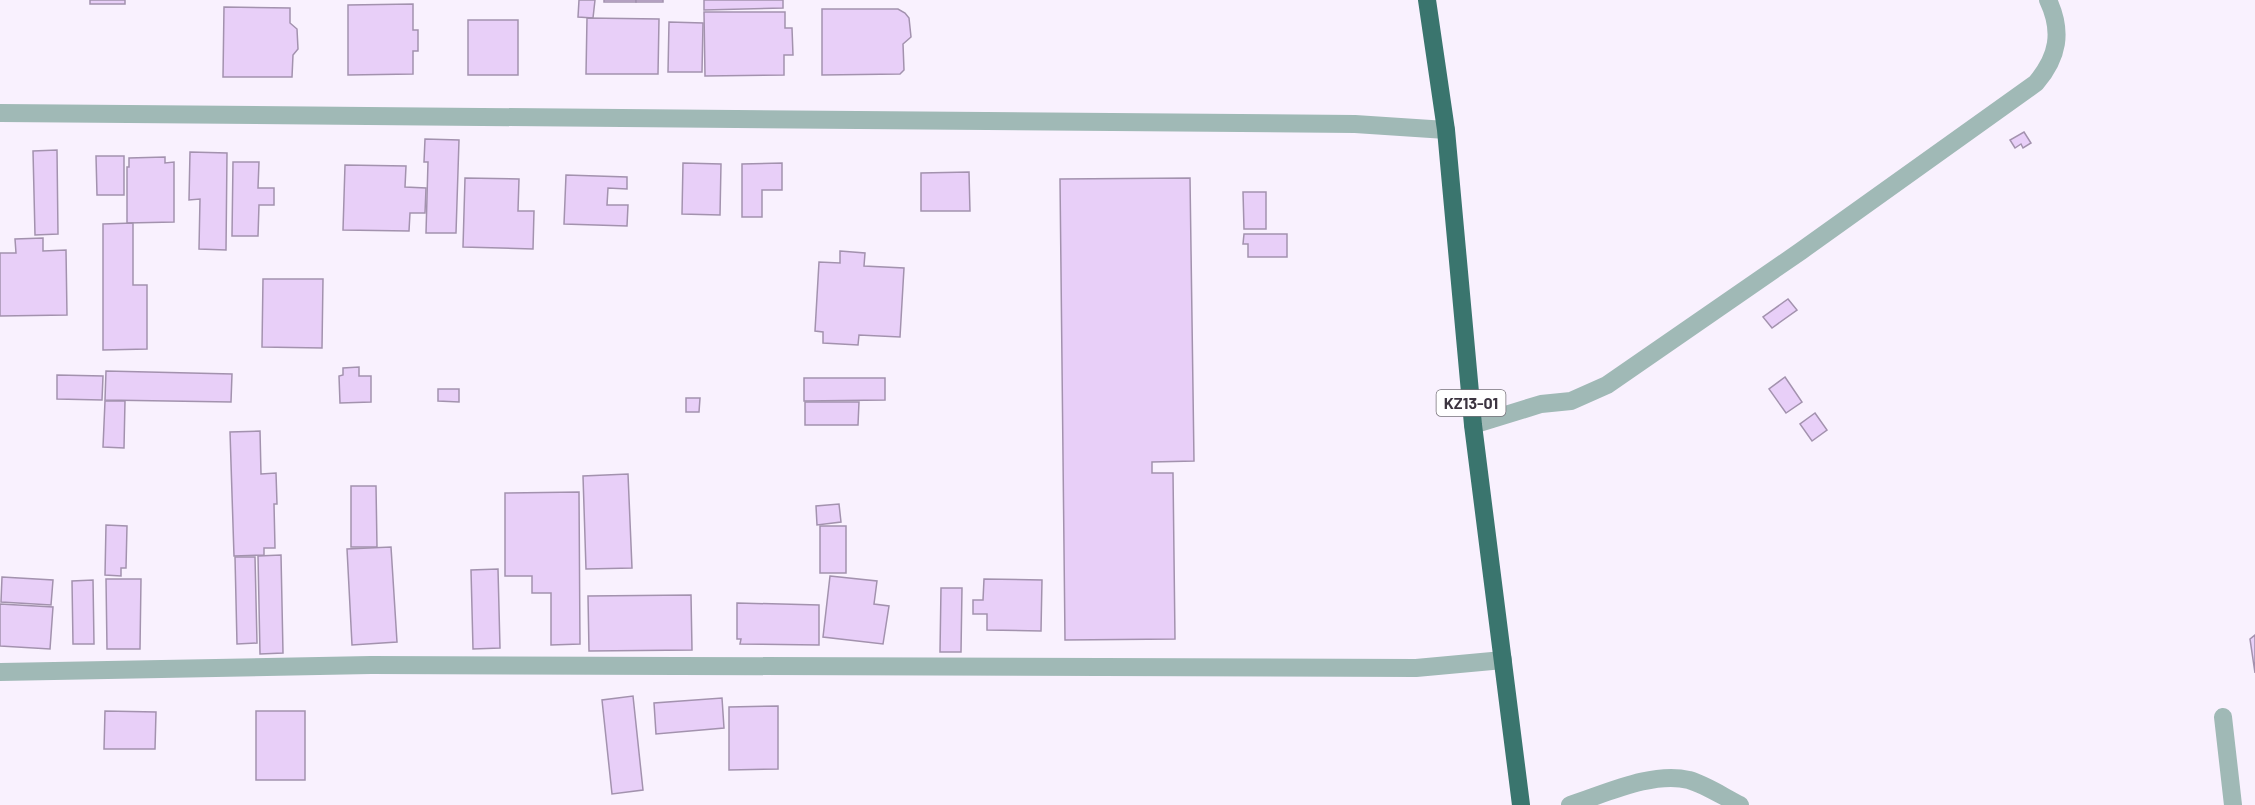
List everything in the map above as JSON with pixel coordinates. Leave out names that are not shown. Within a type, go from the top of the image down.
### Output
[{"type":"highway","name":"KZ13-01","points":[[1427,0],[1446,130],[1473,425],[1521,805]]},
{"type":"street","points":[[1473,425],[1540,404],[1571,401],[1607,386],[2036,83],[2045,72],[2057,46],[2057,34],[2048,0]]},
{"type":"street","points":[[0,113],[1319,123],[1446,130]]},
{"type":"street","points":[[0,672],[371,665],[1416,668],[1503,660]]},
{"type":"street","points":[[2223,717],[2233,805]]},
{"type":"street","points":[[1570,805],[1623,787],[1667,777],[1690,781],[1740,805]]},
{"type":"building","points":[[90,0],[125,0],[125,4],[90,4]]},
{"type":"building","points":[[579,0],[595,0],[593,18],[578,17]]},
{"type":"building","points":[[604,0],[636,0],[636,2],[604,2]]},
{"type":"building","points":[[636,0],[663,0],[663,2],[636,2]]},
{"type":"building","points":[[704,0],[783,0],[783,8],[704,10]]},
{"type":"building","points":[[413,4],[413,30],[418,30],[418,51],[413,51],[413,74],[348,75],[348,5]]},
{"type":"building","points":[[224,7],[290,8],[290,23],[297,29],[298,49],[293,55],[292,77],[223,77]]},
{"type":"building","points":[[822,9],[898,9],[905,13],[909,18],[911,37],[903,44],[904,70],[900,74],[822,75]]},
{"type":"building","points":[[704,12],[785,12],[785,28],[792,28],[793,55],[784,55],[784,75],[705,76]]},
{"type":"building","points":[[587,18],[659,19],[658,74],[586,74]]},
{"type":"building","points":[[468,20],[518,20],[518,75],[468,75]]},
{"type":"building","points":[[669,22],[703,23],[702,72],[668,72]]},
{"type":"building","points":[[2024,132],[2031,143],[2023,148],[2021,144],[2015,148],[2010,140]]},
{"type":"building","points":[[425,139],[459,140],[456,233],[426,233],[428,162],[424,162]]},
{"type":"building","points":[[57,150],[58,234],[35,235],[33,151]]},
{"type":"building","points":[[190,152],[227,153],[226,250],[199,249],[200,199],[189,200]]},
{"type":"building","points":[[96,156],[124,156],[124,195],[97,195]]},
{"type":"building","points":[[165,157],[165,163],[174,162],[174,222],[127,223],[129,158]]},
{"type":"building","points":[[233,162],[259,162],[258,188],[274,188],[274,205],[259,205],[258,236],[232,236]]},
{"type":"building","points":[[683,163],[721,164],[720,215],[682,214]]},
{"type":"building","points":[[782,163],[782,190],[762,190],[762,217],[742,217],[742,164]]},
{"type":"building","points":[[345,165],[406,166],[405,187],[426,188],[425,213],[410,213],[409,231],[343,230]]},
{"type":"building","points":[[969,172],[970,211],[921,211],[921,173]]},
{"type":"building","points":[[566,175],[627,177],[627,189],[608,188],[607,205],[628,205],[627,226],[564,224]]},
{"type":"building","points":[[465,178],[519,179],[518,211],[534,211],[533,249],[463,247]]},
{"type":"building","points":[[1190,178],[1194,461],[1152,462],[1152,473],[1173,473],[1175,639],[1065,640],[1060,179]]},
{"type":"building","points":[[1243,192],[1266,192],[1266,229],[1244,229]]},
{"type":"building","points":[[133,223],[133,285],[147,285],[147,349],[103,350],[103,224]]},
{"type":"building","points":[[1244,234],[1287,234],[1287,257],[1248,257],[1248,244],[1243,244]]},
{"type":"building","points":[[43,238],[43,251],[66,250],[67,315],[0,316],[0,253],[16,253],[15,239]]},
{"type":"building","points":[[840,251],[865,253],[864,266],[904,268],[900,337],[859,335],[858,345],[823,343],[823,332],[815,331],[819,262],[840,263]]},
{"type":"building","points":[[263,279],[323,279],[322,348],[262,347]]},
{"type":"building","points":[[1788,299],[1797,310],[1772,328],[1763,317]]},
{"type":"building","points":[[359,367],[359,376],[371,376],[371,402],[340,403],[339,376],[343,375],[343,368]]},
{"type":"building","points":[[106,371],[232,374],[231,402],[105,400]]},
{"type":"building","points":[[57,375],[103,376],[102,400],[57,399]]},
{"type":"building","points":[[1785,377],[1802,402],[1786,413],[1769,389]]},
{"type":"building","points":[[804,378],[885,378],[885,400],[804,401]]},
{"type":"building","points":[[438,389],[459,389],[459,402],[438,401]]},
{"type":"building","points":[[686,398],[700,398],[699,412],[686,412]]},
{"type":"building","points":[[105,401],[125,401],[124,448],[103,447]]},
{"type":"building","points":[[805,402],[859,402],[858,425],[805,425]]},
{"type":"building","points":[[1815,413],[1827,430],[1812,441],[1800,424]]},
{"type":"building","points":[[260,431],[261,474],[276,473],[275,548],[264,548],[264,555],[234,556],[230,432]]},
{"type":"building","points":[[628,474],[632,568],[586,569],[583,476]]},
{"type":"building","points":[[351,486],[376,486],[377,547],[351,547]]},
{"type":"building","points":[[579,492],[580,644],[551,645],[551,593],[532,593],[532,576],[505,576],[505,493]]},
{"type":"building","points":[[839,504],[841,522],[817,525],[816,506]]},
{"type":"building","points":[[106,525],[127,526],[126,568],[121,568],[121,576],[105,575]]},
{"type":"building","points":[[820,526],[846,526],[846,573],[820,573]]},
{"type":"building","points":[[391,547],[397,642],[352,645],[347,549]]},
{"type":"building","points":[[281,555],[283,653],[260,654],[258,556]]},
{"type":"building","points":[[235,557],[255,557],[257,643],[237,644]]},
{"type":"building","points":[[498,569],[500,648],[473,649],[471,570]]},
{"type":"building","points":[[830,576],[877,581],[874,604],[889,606],[883,644],[823,637]]},
{"type":"building","points":[[2,577],[53,580],[51,605],[1,602]]},
{"type":"building","points":[[106,579],[141,579],[140,649],[107,649]]},
{"type":"building","points":[[984,579],[1042,580],[1041,631],[987,630],[987,614],[973,614],[973,600],[983,600]]},
{"type":"building","points":[[93,580],[94,644],[73,644],[72,581]]},
{"type":"building","points":[[941,588],[962,588],[961,652],[940,652]]},
{"type":"building","points":[[691,595],[692,650],[589,651],[588,596]]},
{"type":"building","points":[[737,603],[819,605],[819,645],[740,644],[741,639],[737,639]]},
{"type":"building","points":[[0,604],[53,607],[50,649],[0,646]]},
{"type":"building","points":[[2255,635],[2255,673],[2250,639]]},
{"type":"building","points":[[633,696],[643,790],[612,794],[602,700]]},
{"type":"building","points":[[722,698],[724,728],[656,734],[654,703]]},
{"type":"building","points":[[778,706],[778,769],[729,770],[729,707]]},
{"type":"building","points":[[105,711],[156,712],[155,749],[104,749]]},
{"type":"building","points":[[256,711],[305,711],[305,780],[256,780]]}]
